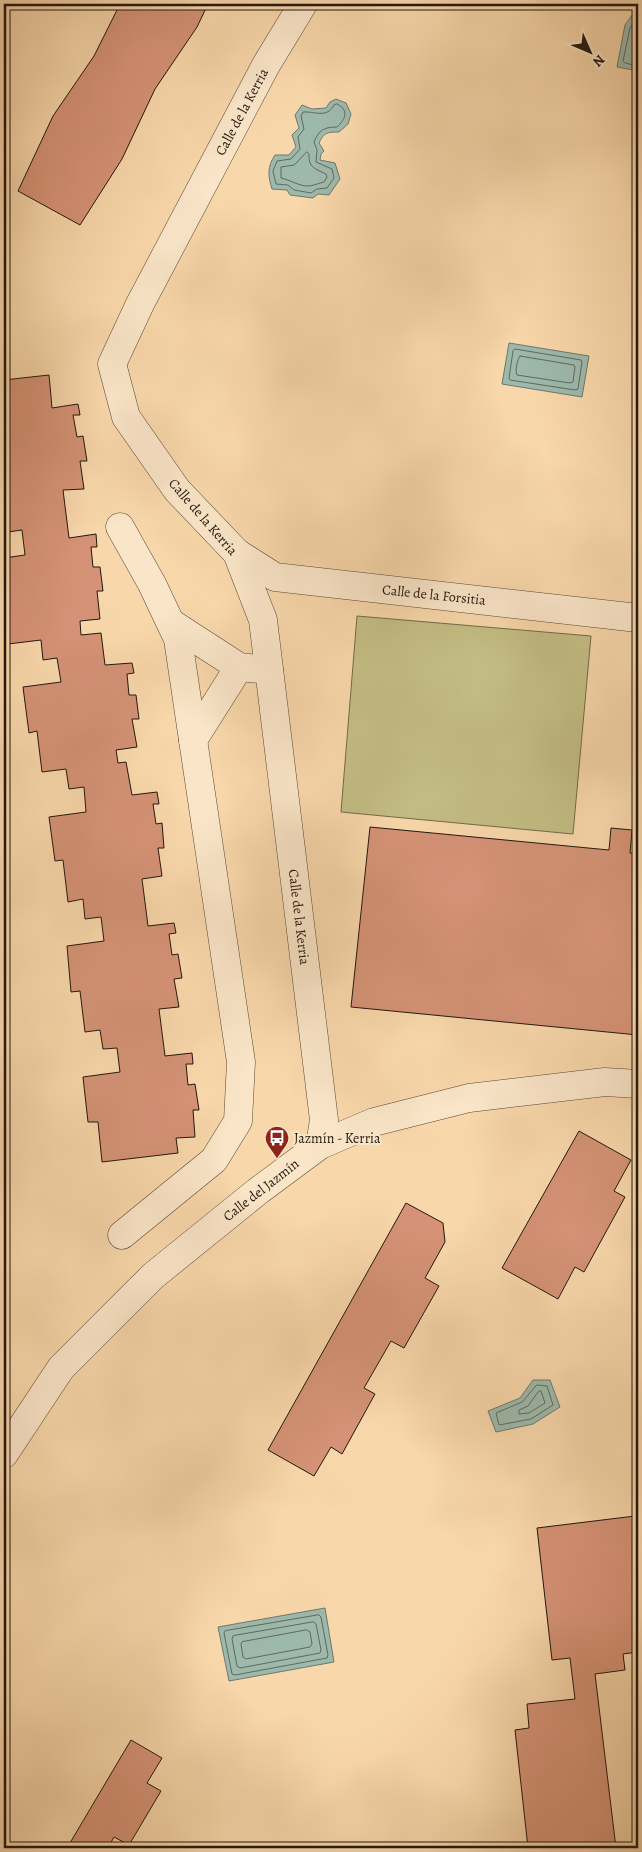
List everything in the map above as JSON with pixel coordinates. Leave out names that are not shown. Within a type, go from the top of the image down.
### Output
[{"type":"street","name":"Calle de la Kerria","points":[[303,4],[266,65],[140,304],[112,364],[126,417],[177,490],[238,553],[262,620],[324,1120],[320,1145]]},
{"type":"street","points":[[120,527],[152,584],[178,639],[241,1062],[238,1121],[214,1160],[122,1235]]},
{"type":"street","name":"Calle de la Forsitia","points":[[238,553],[274,577],[638,618]]},
{"type":"street","points":[[171,623],[239,667],[269,670]]},
{"type":"street","points":[[193,740],[239,667]]},
{"type":"street","name":"Calle del Jazmín","points":[[4,1454],[61,1368],[153,1276],[258,1191],[320,1145],[374,1122],[469,1098],[605,1082],[638,1084]]},
{"type":"shaded area","points":[[357,616],[591,636],[573,834],[341,812]]},
{"type":"water","points":[[638,7],[638,71],[617,67],[625,25]]},
{"type":"water","points":[[336,99],[346,103],[351,114],[348,124],[339,132],[325,135],[319,143],[324,151],[321,154],[320,160],[335,163],[340,179],[329,195],[318,194],[313,198],[290,195],[287,190],[272,189],[269,168],[275,155],[289,155],[296,147],[292,135],[299,128],[295,115],[302,105],[312,109],[326,108],[330,102]]},
{"type":"water","points":[[509,343],[589,356],[582,397],[502,384]]},
{"type":"water","points":[[533,1380],[550,1380],[560,1407],[533,1424],[496,1432],[488,1411],[520,1398]]},
{"type":"water","points":[[325,1608],[334,1662],[229,1681],[218,1627]]},
{"type":"building","points":[[120,4],[208,4],[197,27],[155,89],[122,159],[80,225],[18,191],[53,116],[94,56]]},
{"type":"building","points":[[49,375],[52,408],[78,404],[80,415],[73,415],[77,437],[83,436],[87,461],[80,461],[84,489],[63,490],[69,538],[96,534],[97,547],[91,547],[93,567],[100,567],[103,591],[97,591],[100,619],[80,621],[81,635],[101,633],[105,665],[132,663],[134,673],[127,674],[129,695],[136,695],[139,719],[132,719],[137,747],[116,750],[118,763],[126,762],[132,795],[157,792],[159,804],[153,804],[156,824],[162,823],[164,848],[158,848],[162,876],[142,879],[148,926],[174,923],[176,933],[169,934],[172,955],[178,954],[182,978],[174,979],[179,1007],[159,1009],[165,1056],[192,1053],[193,1064],[186,1064],[188,1085],[195,1084],[199,1110],[193,1110],[195,1137],[176,1138],[178,1153],[102,1162],[98,1122],[88,1122],[83,1077],[120,1072],[117,1048],[103,1049],[100,1030],[85,1032],[80,991],[71,992],[67,946],[104,941],[101,917],[85,919],[83,899],[68,902],[63,860],[55,861],[49,817],[86,812],[84,787],[69,789],[66,769],[42,772],[37,731],[29,733],[23,687],[61,682],[57,658],[43,660],[41,640],[8,644],[4,620],[4,558],[25,555],[22,530],[8,532],[4,512],[4,425],[8,424],[4,399],[4,380]]},
{"type":"building","points":[[370,827],[609,850],[611,828],[632,830],[630,853],[638,854],[638,1035],[351,1007]]},
{"type":"building","points":[[579,1131],[631,1160],[614,1191],[625,1197],[584,1272],[575,1267],[558,1299],[502,1268]]},
{"type":"building","points":[[406,1203],[443,1223],[445,1242],[425,1278],[439,1286],[404,1348],[391,1341],[364,1388],[375,1394],[342,1454],[331,1447],[314,1476],[268,1450]]},
{"type":"building","points":[[635,1516],[638,1545],[638,1652],[623,1654],[625,1670],[595,1674],[616,1848],[528,1848],[515,1730],[529,1728],[527,1704],[575,1699],[570,1658],[552,1660],[537,1528]]},
{"type":"building","points":[[131,1740],[162,1758],[147,1783],[161,1791],[129,1845],[114,1837],[108,1848],[67,1848]]},
{"type":"place","name":"Jazmín - Kerria","points":[[277,1159]]}]
